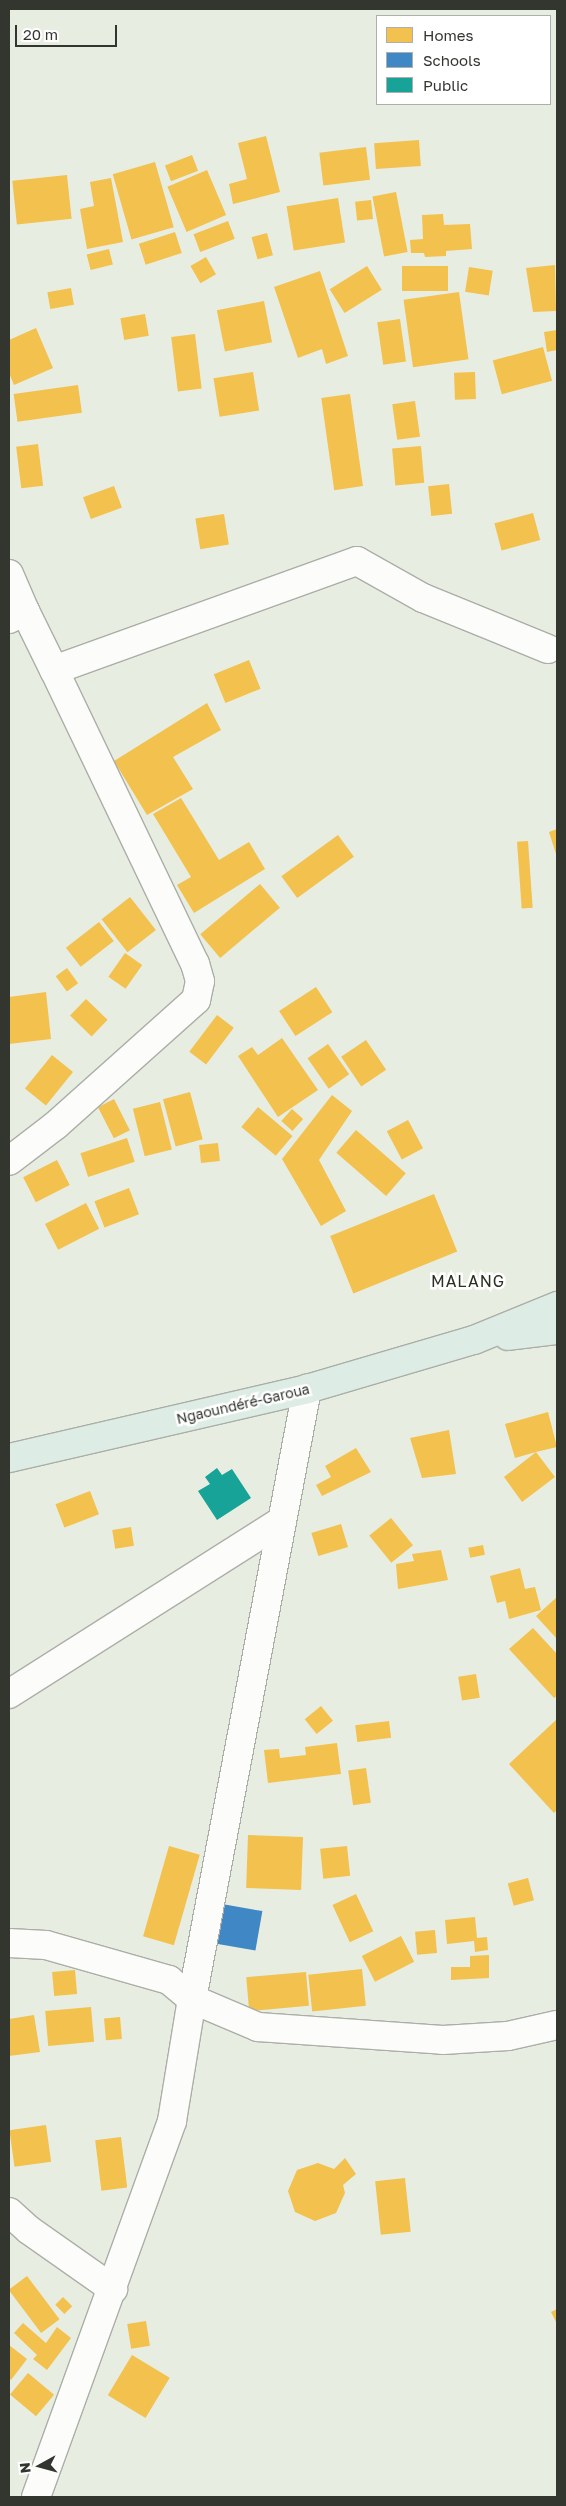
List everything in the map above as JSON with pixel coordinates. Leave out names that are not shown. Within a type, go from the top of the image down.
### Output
[{"type":"highway","name":"Ngaoundéré-Garoua","points":[[9,1457],[307,1389],[474,1340],[557,1306]]},
{"type":"highway","name":"Ngaoundéré-Garoua","points":[[474,1340],[557,1330]]},
{"type":"street","points":[[54,670],[358,561],[423,598],[548,649]]},
{"type":"street","points":[[9,574],[17,615],[54,670],[195,964],[200,981],[196,1000],[56,1125],[9,1161]]},
{"type":"street","points":[[36,2497],[113,2289],[172,2121],[192,1999],[307,1389]]},
{"type":"street","points":[[9,1694],[282,1521]]},
{"type":"street","points":[[9,1943],[46,1944],[169,1980],[192,1999],[231,2018],[258,2027],[443,2040],[508,2036],[557,2025]]},
{"type":"street","points":[[9,2212],[29,2230],[113,2289]]},
{"type":"building: Homes","points":[[266,136],[280,192],[233,204],[229,184],[247,179],[238,143]]},
{"type":"building: Homes","points":[[419,140],[421,166],[376,169],[374,143]]},
{"type":"building: Homes","points":[[366,147],[370,180],[323,185],[319,153]]},
{"type":"building: Homes","points":[[192,155],[198,171],[171,181],[165,165]]},
{"type":"building: Homes","points":[[155,162],[174,227],[131,239],[113,174]]},
{"type":"building: Homes","points":[[207,170],[226,215],[187,232],[167,187]]},
{"type":"building: Homes","points":[[67,175],[72,219],[17,225],[12,181]]},
{"type":"building: Homes","points":[[111,178],[123,242],[87,249],[80,209],[94,206],[90,182]]},
{"type":"building: Homes","points":[[396,192],[408,252],[384,256],[372,197]]},
{"type":"building: Homes","points":[[338,198],[345,242],[294,251],[287,206]]},
{"type":"building: Homes","points":[[371,200],[373,219],[357,221],[355,202]]},
{"type":"building: Homes","points":[[443,214],[444,225],[470,224],[472,249],[446,251],[446,256],[425,257],[424,253],[411,253],[410,240],[423,239],[422,215]]},
{"type":"building: Homes","points":[[228,221],[235,239],[200,252],[193,234]]},
{"type":"building: Homes","points":[[175,232],[182,253],[146,265],[139,244]]},
{"type":"building: Homes","points":[[267,233],[273,255],[257,259],[252,237]]},
{"type":"building: Homes","points":[[109,249],[113,265],[91,270],[87,255]]},
{"type":"building: Homes","points":[[206,257],[216,274],[200,283],[190,266]]},
{"type":"building: Homes","points":[[555,265],[556,311],[533,312],[526,268]]},
{"type":"building: Homes","points":[[367,266],[382,290],[345,313],[330,289]]},
{"type":"building: Homes","points":[[402,266],[448,266],[448,291],[402,291]]},
{"type":"building: Homes","points":[[469,267],[493,271],[489,295],[465,292]]},
{"type":"building: Homes","points":[[320,271],[348,356],[326,364],[322,349],[298,358],[274,287]]},
{"type":"building: Homes","points":[[71,288],[74,305],[50,309],[47,292]]},
{"type":"building: Homes","points":[[459,292],[468,359],[413,367],[404,300]]},
{"type":"building: Homes","points":[[264,301],[272,342],[225,351],[217,310]]},
{"type":"building: Homes","points":[[145,314],[149,336],[124,340],[120,318]]},
{"type":"building: Homes","points":[[400,319],[406,362],[383,365],[377,322]]},
{"type":"building: Homes","points":[[36,328],[53,368],[14,385],[9,373],[9,340]]},
{"type":"building: Homes","points":[[557,330],[557,350],[547,352],[544,332]]},
{"type":"building: Homes","points":[[195,334],[202,389],[178,392],[171,337]]},
{"type":"building: Homes","points":[[543,347],[552,381],[502,394],[493,360]]},
{"type":"building: Homes","points":[[253,372],[259,411],[220,417],[213,378]]},
{"type":"building: Homes","points":[[475,372],[476,399],[455,400],[454,373]]},
{"type":"building: Homes","points":[[78,385],[82,413],[18,422],[14,394]]},
{"type":"building: Homes","points":[[350,394],[363,486],[334,490],[321,398]]},
{"type":"building: Homes","points":[[415,401],[420,437],[397,440],[392,404]]},
{"type":"building: Homes","points":[[38,444],[43,486],[21,488],[16,447]]},
{"type":"building: Homes","points":[[421,446],[424,483],[395,485],[392,449]]},
{"type":"building: Homes","points":[[449,484],[452,514],[431,516],[428,486]]},
{"type":"building: Homes","points":[[114,486],[122,508],[91,519],[83,497]]},
{"type":"building: Homes","points":[[533,513],[540,540],[502,550],[494,523]]},
{"type":"building: Homes","points":[[224,514],[229,545],[200,549],[195,519]]},
{"type":"building: Homes","points":[[249,660],[261,689],[225,703],[214,674]]},
{"type":"building: Homes","points":[[207,703],[221,730],[173,757],[193,789],[147,815],[114,761]]},
{"type":"building: Homes","points":[[181,798],[219,860],[249,842],[265,869],[194,913],[177,885],[191,877],[153,814]]},
{"type":"building: Homes","points":[[557,829],[557,857],[549,832]]},
{"type":"building: Homes","points":[[338,835],[354,857],[297,898],[281,876]]},
{"type":"building: Homes","points":[[528,841],[533,908],[522,909],[517,842]]},
{"type":"building: Homes","points":[[260,884],[280,908],[220,958],[200,934]]},
{"type":"building: Homes","points":[[130,897],[156,930],[127,952],[102,919]]},
{"type":"building: Homes","points":[[99,922],[114,941],[81,967],[66,948]]},
{"type":"building: Homes","points":[[125,953],[142,965],[126,989],[108,977]]},
{"type":"building: Homes","points":[[67,968],[78,983],[67,992],[56,976]]},
{"type":"building: Homes","points":[[316,987],[332,1012],[295,1036],[279,1011]]},
{"type":"building: Homes","points":[[46,992],[51,1039],[9,1044],[9,997]]},
{"type":"building: Homes","points":[[86,999],[108,1020],[92,1036],[70,1016]]},
{"type":"building: Homes","points":[[217,1015],[234,1028],[206,1064],[189,1052]]},
{"type":"building: Homes","points":[[282,1038],[318,1090],[278,1117],[238,1056],[252,1047],[258,1055]]},
{"type":"building: Homes","points":[[366,1040],[386,1070],[361,1087],[341,1057]]},
{"type":"building: Homes","points":[[328,1044],[349,1074],[329,1089],[308,1058]]},
{"type":"building: Homes","points":[[52,1055],[73,1072],[46,1105],[25,1088]]},
{"type":"building: Homes","points":[[190,1092],[203,1139],[176,1147],[163,1099]]},
{"type":"building: Homes","points":[[332,1095],[352,1111],[319,1160],[346,1211],[321,1226],[282,1159]]},
{"type":"building: Homes","points":[[114,1099],[130,1130],[114,1138],[98,1107]]},
{"type":"building: Homes","points":[[160,1102],[172,1150],[145,1156],[133,1109]]},
{"type":"building: Homes","points":[[258,1107],[292,1136],[276,1156],[241,1127]]},
{"type":"building: Homes","points":[[292,1109],[303,1119],[292,1131],[281,1121]]},
{"type":"building: Homes","points":[[408,1120],[423,1148],[402,1160],[387,1131]]},
{"type":"building: Homes","points":[[356,1130],[406,1173],[386,1196],[336,1153]]},
{"type":"building: Homes","points":[[127,1138],[135,1162],[88,1177],[80,1153]]},
{"type":"building: Homes","points":[[218,1143],[220,1161],[201,1163],[199,1145]]},
{"type":"building: Homes","points":[[57,1160],[70,1185],[36,1202],[23,1177]]},
{"type":"building: Homes","points":[[129,1188],[139,1214],[104,1227],[94,1201]]},
{"type":"building: Homes","points":[[434,1194],[457,1251],[353,1293],[330,1236]]},
{"type":"building: Homes","points":[[86,1203],[99,1229],[58,1250],[45,1224]]},
{"type":"building: Homes","points":[[548,1412],[557,1447],[515,1458],[505,1424]]},
{"type":"building: Homes","points":[[449,1430],[456,1474],[422,1478],[410,1438]]},
{"type":"building: Homes","points":[[356,1448],[371,1472],[322,1496],[316,1485],[331,1477],[325,1466]]},
{"type":"building: Homes","points":[[536,1452],[555,1477],[522,1502],[504,1477]]},
{"type":"building: Homes","points":[[90,1491],[99,1514],[64,1528],[55,1504]]},
{"type":"building: Homes","points":[[391,1518],[413,1545],[391,1563],[369,1536]]},
{"type":"building: Homes","points":[[341,1524],[348,1547],[318,1556],[311,1533]]},
{"type":"building: Homes","points":[[131,1527],[134,1546],[115,1549],[112,1530]]},
{"type":"building: Homes","points":[[483,1545],[485,1555],[470,1558],[468,1548]]},
{"type":"building: Homes","points":[[441,1550],[448,1580],[398,1589],[396,1564],[414,1561],[412,1554]]},
{"type":"building: Homes","points":[[520,1568],[525,1589],[535,1587],[541,1610],[509,1619],[505,1601],[497,1603],[490,1576]]},
{"type":"building: Homes","points":[[557,1597],[557,1639],[536,1616]]},
{"type":"building: Homes","points":[[533,1628],[557,1654],[557,1696],[554,1698],[509,1649]]},
{"type":"building: Homes","points":[[476,1674],[480,1698],[462,1701],[458,1677]]},
{"type":"building: Homes","points":[[321,1706],[333,1721],[317,1734],[305,1719]]},
{"type":"building: Homes","points":[[557,1719],[557,1810],[554,1813],[509,1764]]},
{"type":"building: Homes","points":[[389,1721],[391,1738],[357,1742],[355,1725]]},
{"type":"building: Homes","points":[[337,1743],[341,1774],[268,1783],[264,1750],[279,1749],[280,1758],[306,1755],[305,1747]]},
{"type":"building: Homes","points":[[366,1768],[371,1803],[353,1805],[348,1771]]},
{"type":"building: Homes","points":[[248,1835],[303,1837],[301,1890],[246,1888]]},
{"type":"building: Homes","points":[[169,1846],[200,1855],[174,1945],[143,1936]]},
{"type":"building: Homes","points":[[347,1846],[350,1876],[323,1879],[320,1849]]},
{"type":"building: Homes","points":[[528,1878],[534,1900],[514,1906],[508,1883]]},
{"type":"building: Homes","points":[[356,1894],[373,1931],[350,1942],[332,1905]]},
{"type":"building: Homes","points":[[475,1917],[477,1938],[487,1937],[488,1950],[475,1952],[474,1941],[447,1944],[445,1920]]},
{"type":"building: Homes","points":[[435,1930],[437,1953],[417,1955],[415,1932]]},
{"type":"building: Homes","points":[[401,1936],[414,1962],[375,1982],[362,1956]]},
{"type":"building: Homes","points":[[489,1955],[489,1978],[451,1980],[451,1967],[470,1967],[470,1956]]},
{"type":"building: Homes","points":[[362,1969],[366,2006],[312,2011],[308,1975]]},
{"type":"building: Homes","points":[[75,1970],[77,1994],[54,1996],[52,1972]]},
{"type":"building: Homes","points":[[306,1972],[309,2006],[249,2011],[246,1977]]},
{"type":"building: Homes","points":[[91,2007],[94,2042],[48,2046],[45,2011]]},
{"type":"building: Homes","points":[[34,2015],[40,2052],[9,2056],[9,2019]]},
{"type":"building: Homes","points":[[120,2017],[122,2039],[106,2040],[104,2018]]},
{"type":"building: Homes","points":[[46,2125],[51,2162],[15,2167],[9,2130]]},
{"type":"building: Homes","points":[[121,2137],[127,2188],[101,2191],[95,2140]]},
{"type":"building: Homes","points":[[345,2158],[356,2174],[343,2185],[345,2193],[336,2213],[315,2221],[295,2212],[288,2191],[297,2170],[318,2163],[334,2169]]},
{"type":"building: Homes","points":[[405,2178],[411,2232],[381,2235],[375,2181]]},
{"type":"building: Homes","points":[[27,2276],[59,2319],[41,2333],[9,2290]]},
{"type":"building: Homes","points":[[63,2297],[72,2306],[64,2314],[55,2305]]},
{"type":"building: Homes","points":[[557,2309],[557,2324],[551,2312]]},
{"type":"building: Homes","points":[[146,2321],[150,2346],[131,2349],[127,2324]]},
{"type":"building: Homes","points":[[23,2323],[46,2343],[57,2327],[71,2338],[47,2370],[33,2359],[37,2355],[14,2333]]},
{"type":"building: Homes","points":[[9,2345],[27,2359],[11,2380],[9,2378]]},
{"type":"building: Homes","points":[[132,2355],[170,2378],[146,2418],[108,2395]]},
{"type":"building: Homes","points":[[28,2373],[54,2395],[36,2416],[10,2394]]},
{"type":"building: Schools","points":[[222,1904],[262,1911],[255,1951],[215,1943]]},
{"type":"building: Public","points":[[217,1468],[222,1475],[232,1469],[251,1498],[217,1520],[198,1491],[210,1484],[205,1477]]},
{"type":"district","name":"MALANG","points":[[468,1281]]}]
